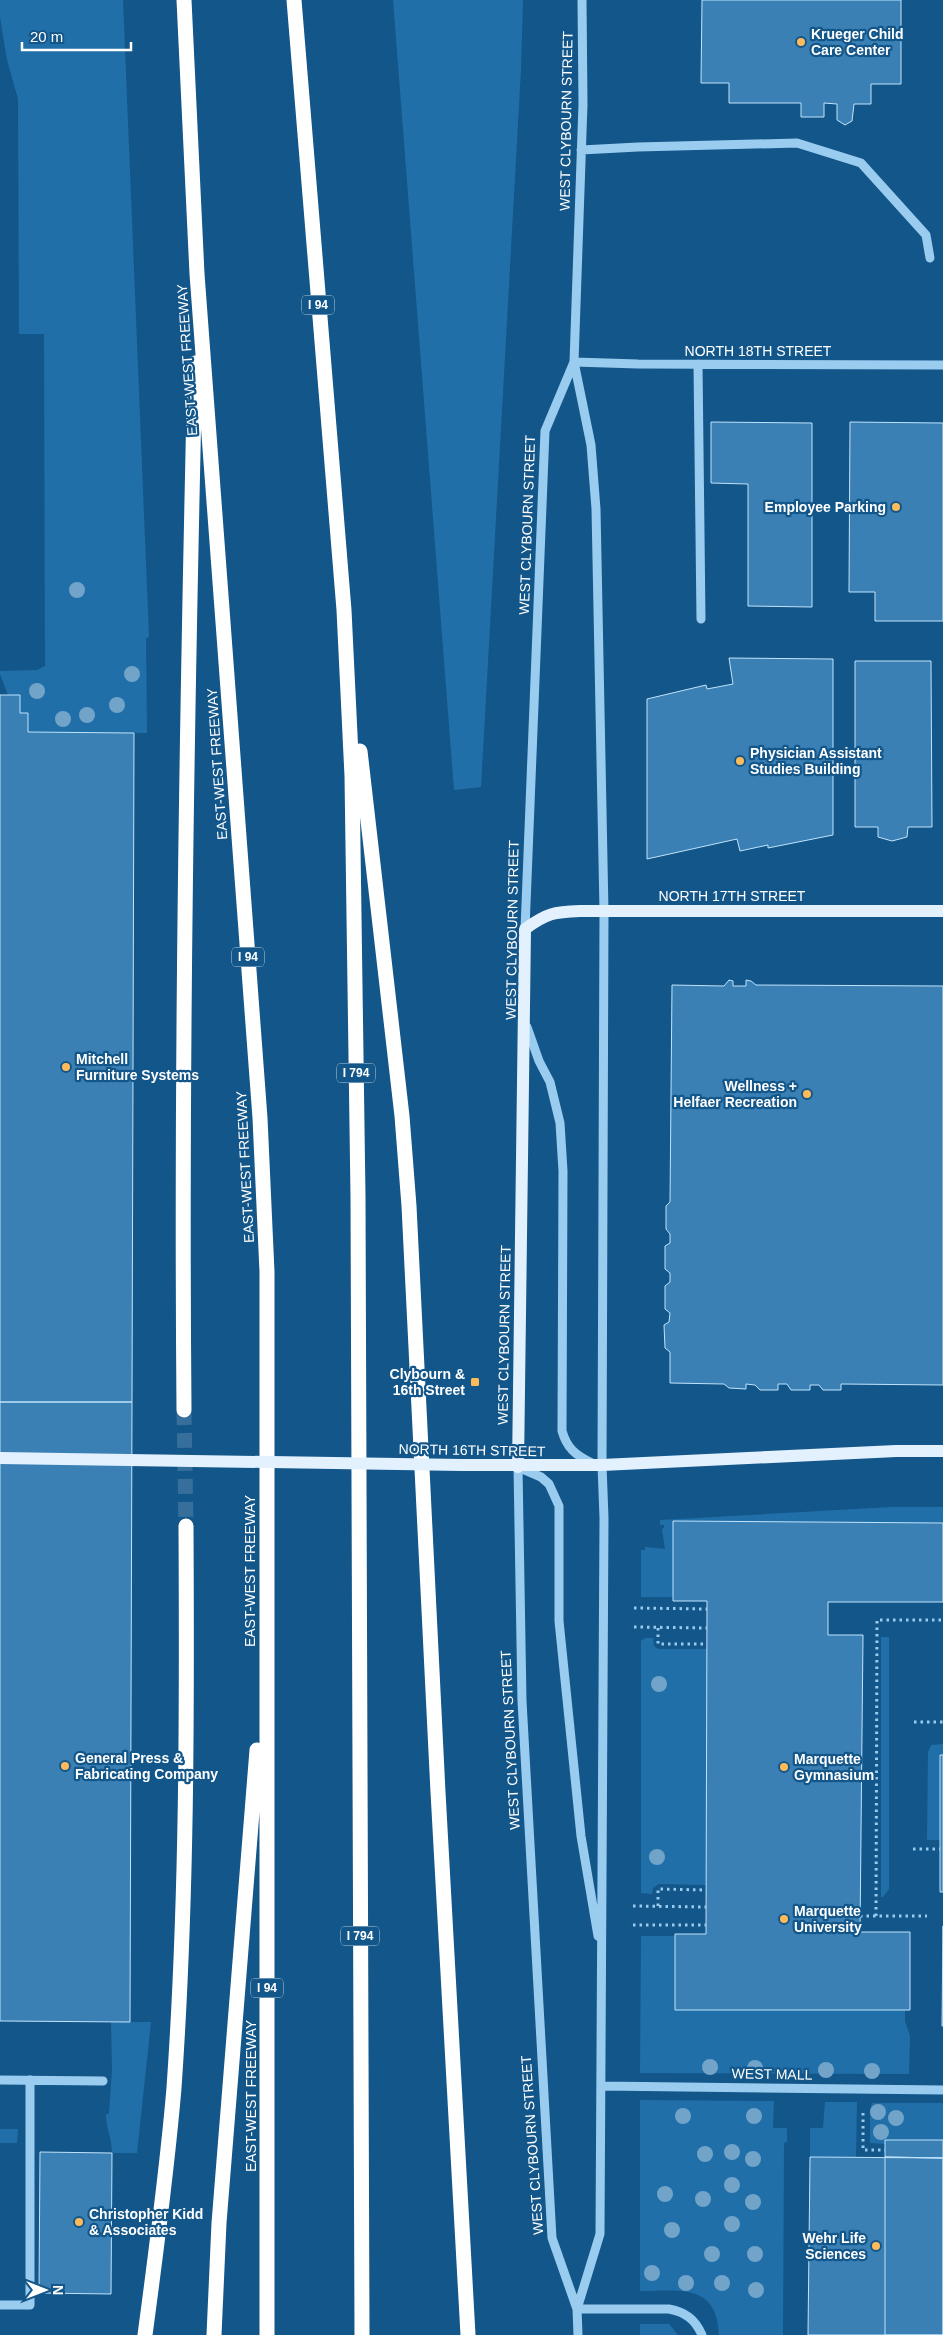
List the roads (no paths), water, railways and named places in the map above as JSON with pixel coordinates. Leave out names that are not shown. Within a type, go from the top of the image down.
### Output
[{"type":"highway","name":"EAST-WEST FREEWAY","points":[[184,0],[197,274],[260,1118],[267,1272],[267,2335]]},
{"type":"highway","name":"I 94","points":[[294,0],[344,610],[400,1096],[407,1188],[468,2335]]},
{"type":"highway","points":[[184,1410],[183,1276],[187,786],[197,274]]},
{"type":"highway","name":"I 794","points":[[344,610],[352,776],[358,1206],[362,2335]]},
{"type":"highway","points":[[145,2335],[174,2089],[181,1961],[186,1816],[186,1526]]},
{"type":"highway","points":[[214,2335],[220,2223],[266,1642]]},
{"type":"main road","name":"NORTH 17TH STREET","points":[[525,929],[540,918],[555,912],[943,911]]},
{"type":"main road","name":"WEST CLYBOURN STREET","points":[[518,1467],[525,929]]},
{"type":"main road","name":"NORTH 16TH STREET","points":[[0,1458],[518,1467],[602,1465],[896,1451],[943,1451]]},
{"type":"street","name":"WEST CLYBOURN STREET","points":[[577,2308],[600,2234],[604,1518],[602,1465],[604,911],[596,509],[591,444],[574,362],[581,150],[582,0]]},
{"type":"street","points":[[581,150],[797,143],[861,163],[926,235],[930,258]]},
{"type":"street","name":"WEST CLYBOURN STREET","points":[[525,929],[545,431],[574,362]]},
{"type":"street","name":"NORTH 18TH STREET","points":[[574,362],[943,365]]},
{"type":"street","points":[[698,364],[701,619]]},
{"type":"street","points":[[525,1023],[531,1044],[550,1082],[560,1123],[564,1171],[562,1431],[566,1445],[574,1453],[592,1463],[602,1465]]},
{"type":"street","name":"WEST CLYBOURN STREET","points":[[518,1467],[522,1701],[552,2238],[577,2308],[578,2335]]},
{"type":"street","points":[[518,1467],[541,1476],[549,1484],[559,1506],[559,1621],[581,1836],[603,1961]]},
{"type":"street","points":[[0,2080],[103,2080]]},
{"type":"street","points":[[0,2305],[30,2305],[30,2080]]},
{"type":"street","name":"WEST MALL","points":[[602,2086],[943,2090]]},
{"type":"street","points":[[577,2308],[669,2309],[683,2312],[693,2321],[702,2335]]},
{"type":"tunnel","points":[[184,1410],[186,1526]]},
{"type":"place","name":"Krueger Child Care Center","points":[[801,42]]},
{"type":"place","name":"Employee Parking","points":[[896,507]]},
{"type":"place","name":"Physician Assistant Studies Building","points":[[740,761]]},
{"type":"place","name":"Mitchell Furniture Systems","points":[[66,1067]]},
{"type":"place","name":"Wellness + Helfaer Recreation","points":[[807,1094]]},
{"type":"place","name":"Clybourn & 16th Street","points":[[475,1382]]},
{"type":"place","name":"General Press & Fabricating Company","points":[[65,1766]]},
{"type":"place","name":"Marquette Gymnasium","points":[[784,1767]]},
{"type":"place","name":"Marquette University","points":[[784,1919]]},
{"type":"place","name":"Christopher Kidd & Associates","points":[[79,2222]]},
{"type":"place","name":"Wehr Life Sciences","points":[[876,2246]]}]
